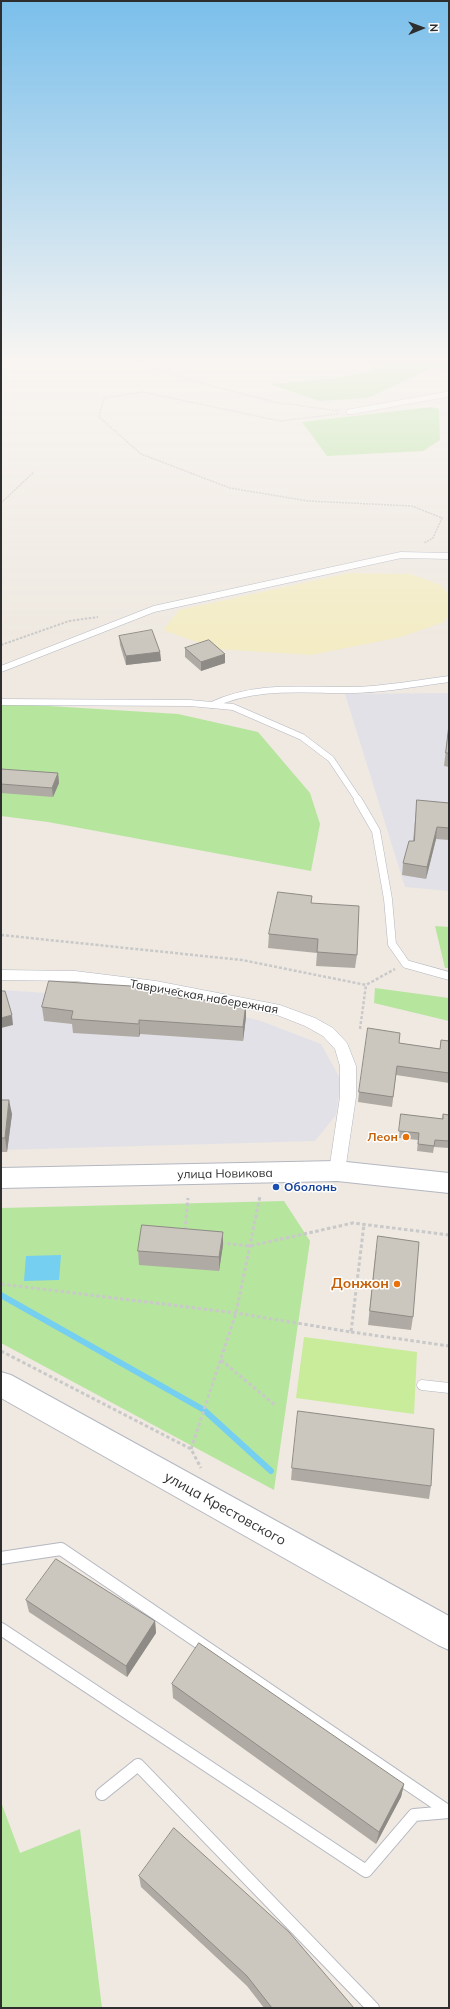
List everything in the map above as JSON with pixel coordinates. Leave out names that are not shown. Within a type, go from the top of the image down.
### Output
[{"type":"main road","name":"улица Новикова","points":[[1,1178],[338,1171],[449,1183]]},
{"type":"main road","name":"улица Крестовского","points":[[1,1384],[448,1637]]},
{"type":"street","name":"Таврическая набережная","points":[[1,975],[74,976],[156,986],[280,1010],[310,1022],[328,1032],[342,1047],[348,1066],[348,1097],[338,1171]]},
{"type":"lane","points":[[1,669],[154,609],[401,555],[449,556]]},
{"type":"lane","points":[[212,705],[237,694],[260,690],[374,689],[449,679]]},
{"type":"lane","points":[[1,702],[54,700],[190,703],[212,705],[233,708],[302,736],[331,759],[347,781],[376,831],[388,899],[392,944],[406,964],[449,976]]},
{"type":"lane","points":[[422,1385],[449,1388]]},
{"type":"lane","points":[[1,1558],[61,1549],[449,1812]]},
{"type":"lane","points":[[1,1629],[366,1871],[414,1815],[449,1812]]},
{"type":"lane","points":[[102,1794],[138,1765],[373,2008]]},
{"type":"path","points":[[141,454],[230,488],[308,501],[412,506],[442,518],[433,538],[401,555]]},
{"type":"path","points":[[1,503],[34,472]]},
{"type":"path","points":[[1,645],[69,621],[100,616]]},
{"type":"path","points":[[1,935],[242,960],[366,985],[406,964]]},
{"type":"path","points":[[360,1029],[366,985]]},
{"type":"path","points":[[192,1449],[236,1313],[260,1196]]},
{"type":"path","points":[[185,1232],[188,1198]]},
{"type":"path","points":[[214,1242],[250,1246],[352,1223],[449,1235]]},
{"type":"path","points":[[351,1332],[364,1224]]},
{"type":"path","points":[[1,1284],[236,1313],[449,1346]]},
{"type":"path","points":[[221,1360],[276,1406]]},
{"type":"shaded area","points":[[449,693],[449,891],[405,887],[345,694]]},
{"type":"shaded area","points":[[1,990],[184,1002],[261,1021],[321,1044],[341,1080],[336,1115],[315,1141],[1,1150]]},
{"type":"green space","points":[[325,454],[370,454],[327,456]]},
{"type":"green space","points":[[1,703],[178,714],[258,732],[310,793],[320,824],[311,871],[48,822],[1,816]]},
{"type":"green space","points":[[435,926],[449,927],[449,968],[445,968]]},
{"type":"green space","points":[[375,988],[449,998],[449,1021],[374,1003]]},
{"type":"green space","points":[[284,1201],[310,1241],[274,1490],[1,1343],[1,1208]]},
{"type":"green space","points":[[304,1337],[417,1352],[414,1414],[296,1398]]},
{"type":"green space","points":[[1,1802],[20,1853],[80,1829],[102,2008],[1,2008]]},
{"type":"sand","points":[[349,573],[410,574],[441,585],[449,595],[449,614],[444,622],[401,637],[311,655],[217,649],[163,630],[179,610]]},
{"type":"water","points":[[61,1255],[59,1280],[24,1281],[26,1256]]},
{"type":"building","points":[[152,630],[160,652],[126,656],[119,636]]},
{"type":"building","points":[[209,640],[225,654],[201,662],[185,648]]},
{"type":"building","points":[[449,725],[449,753],[446,753]]},
{"type":"building","points":[[1,769],[58,773],[52,788],[1,784]]},
{"type":"building","points":[[417,800],[449,803],[449,828],[437,827],[427,867],[403,863],[409,841],[414,841]]},
{"type":"building","points":[[278,892],[312,896],[311,903],[359,906],[357,955],[317,952],[318,939],[269,934]]},
{"type":"building","points":[[49,981],[180,989],[178,998],[246,1003],[243,1027],[139,1020],[139,1024],[71,1019],[73,1011],[42,1007]]},
{"type":"building","points":[[1,991],[5,991],[12,1015],[1,1018]]},
{"type":"building","points":[[368,1028],[400,1033],[399,1043],[440,1049],[441,1040],[449,1041],[449,1073],[397,1066],[393,1097],[359,1092]]},
{"type":"building","points":[[1,1100],[9,1100],[5,1138],[1,1138]]},
{"type":"building","points":[[401,1114],[443,1119],[443,1114],[449,1115],[449,1141],[435,1140],[434,1146],[418,1144],[419,1133],[399,1131]]},
{"type":"building","points":[[142,1225],[223,1232],[219,1257],[138,1251]]},
{"type":"building","points":[[378,1236],[419,1242],[413,1317],[370,1311]]},
{"type":"building","points":[[298,1411],[434,1429],[431,1486],[292,1468]]},
{"type":"building","points":[[56,1559],[155,1621],[126,1666],[26,1600]]},
{"type":"building","points":[[199,1643],[404,1784],[379,1832],[172,1684]]},
{"type":"building","points":[[174,1828],[289,1932],[354,2008],[272,2008],[247,1976],[139,1876]]},
{"type":"waterway","points":[[1,1295],[204,1410],[271,1471]]},
{"type":"place","name":"Леон","points":[[406,1137]]},
{"type":"place","name":"Оболонь","points":[[276,1187]]},
{"type":"place","name":"Донжон","points":[[397,1284]]}]
